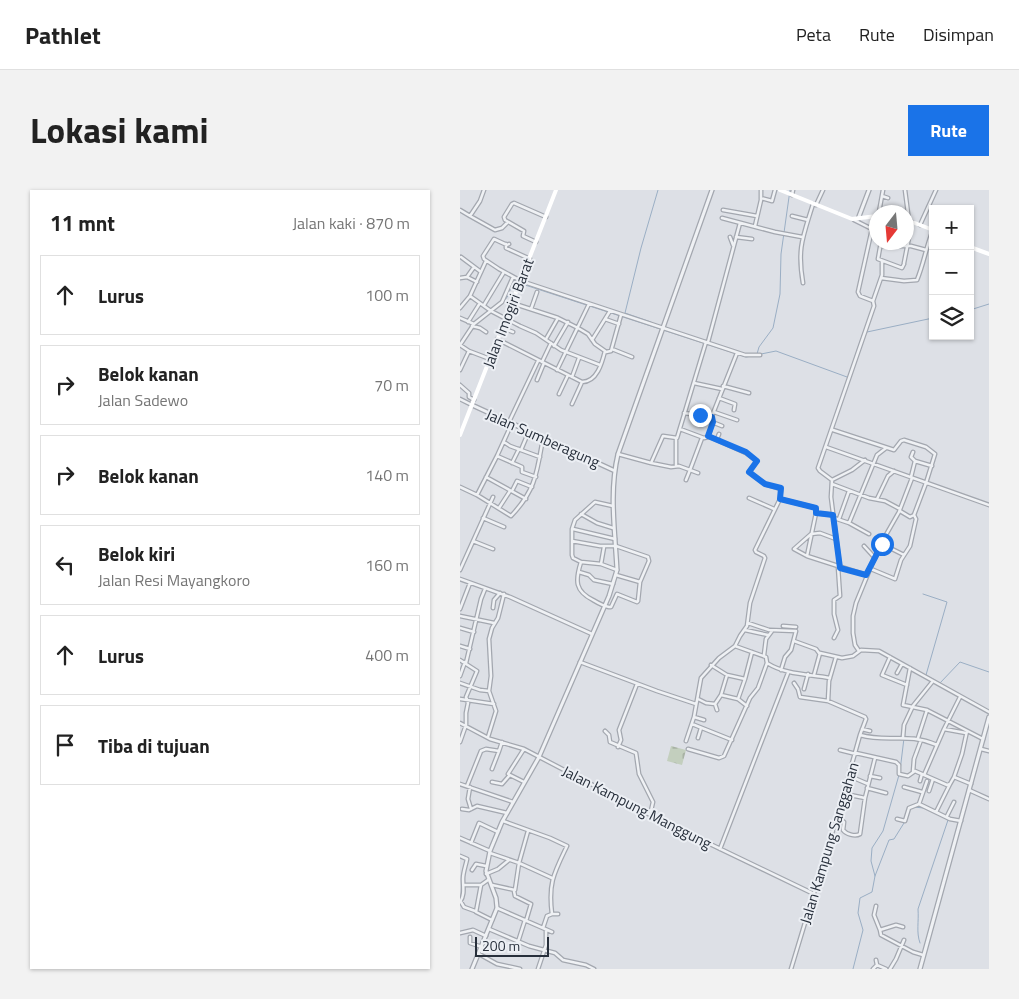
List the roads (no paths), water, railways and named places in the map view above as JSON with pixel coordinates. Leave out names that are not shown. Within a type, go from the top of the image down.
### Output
[{"type":"main road","name":"Jalan Imogiri Barat","points":[[460,435],[556,190]]},
{"type":"main road","points":[[782,191],[856,220],[869,217]]},
{"type":"main road","points":[[914,223],[929,228]]},
{"type":"main road","points":[[974,248],[989,254]]},
{"type":"street","points":[[470,216],[480,201],[484,190]]},
{"type":"street","points":[[472,969],[497,908],[496,898],[486,874],[490,852],[507,813],[539,757],[613,584],[617,570],[613,506],[618,454],[712,190]]},
{"type":"street","points":[[755,226],[761,190]]},
{"type":"street","points":[[761,198],[772,201],[775,190]]},
{"type":"street","points":[[791,195],[793,190]]},
{"type":"street","points":[[803,283],[800,256],[802,237],[814,204],[824,190]]},
{"type":"street","points":[[869,190],[856,220],[869,225]]},
{"type":"street","points":[[879,205],[883,190]]},
{"type":"street","points":[[905,190],[907,205]]},
{"type":"street","points":[[920,225],[936,190]]},
{"type":"street","points":[[881,195],[888,198]]},
{"type":"street","points":[[536,242],[523,236],[524,231],[504,219],[514,203],[546,217]]},
{"type":"street","points":[[460,210],[495,230],[502,228],[508,222]]},
{"type":"street","points":[[722,210],[757,216]]},
{"type":"street","points":[[792,216],[808,220]]},
{"type":"street","points":[[722,218],[802,237]]},
{"type":"street","points":[[676,466],[676,438],[707,343],[740,223]]},
{"type":"street","points":[[736,237],[752,239]]},
{"type":"street","points":[[730,238],[734,247]]},
{"type":"street","points":[[460,308],[470,296],[477,282],[486,261],[484,256],[494,239],[507,244],[506,248],[530,259]]},
{"type":"street","points":[[881,278],[916,281],[929,241]]},
{"type":"street","points":[[869,247],[858,292],[860,296],[873,301]]},
{"type":"street","points":[[914,247],[926,250]]},
{"type":"street","points":[[880,250],[878,259],[902,268],[907,250]]},
{"type":"street","points":[[461,257],[481,272]]},
{"type":"street","points":[[486,261],[521,281],[588,306],[747,356],[760,355]]},
{"type":"street","points":[[832,480],[818,470],[874,306],[873,301],[881,278],[882,261]]},
{"type":"street","points":[[467,277],[474,267]]},
{"type":"street","points":[[484,306],[504,272]]},
{"type":"street","points":[[460,278],[467,277],[477,282]]},
{"type":"street","points":[[490,359],[469,352],[460,345],[473,325],[492,312],[503,300],[513,277]]},
{"type":"street","points":[[530,309],[537,292]]},
{"type":"street","points":[[470,296],[492,312],[536,333],[564,352],[600,365]]},
{"type":"street","points":[[468,322],[480,303]]},
{"type":"street","points":[[512,303],[568,322],[586,332],[594,344],[606,352]]},
{"type":"street","points":[[557,370],[564,352],[588,306]]},
{"type":"street","points":[[592,340],[610,312]]},
{"type":"street","points":[[498,339],[538,361],[582,382],[586,382],[595,377],[606,352],[610,352],[612,349],[621,316]]},
{"type":"street","points":[[460,318],[486,332]]},
{"type":"street","points":[[546,339],[558,318]]},
{"type":"street","points":[[605,319],[619,324]]},
{"type":"street","points":[[537,380],[543,363],[568,322]]},
{"type":"street","points":[[502,328],[513,332]]},
{"type":"street","points":[[612,349],[632,357]]},
{"type":"street","points":[[460,370],[469,352]]},
{"type":"street","points":[[708,436],[722,388],[737,353]]},
{"type":"street","points":[[572,377],[579,358]]},
{"type":"street","points":[[477,495],[504,442],[510,423],[538,361]]},
{"type":"street","points":[[559,394],[568,375]]},
{"type":"street","points":[[572,404],[582,382]]},
{"type":"street","points":[[694,383],[749,393]]},
{"type":"street","points":[[460,385],[469,393],[469,397],[474,400]]},
{"type":"street","points":[[719,398],[735,404],[734,410]]},
{"type":"street","points":[[460,400],[472,405]]},
{"type":"street","name":"Jalan Sumberagung","points":[[472,405],[615,471]]},
{"type":"street","points":[[714,412],[737,420]]},
{"type":"street","points":[[684,413],[712,417]]},
{"type":"street","points":[[712,422],[722,426]]},
{"type":"street","points":[[680,429],[702,438],[708,436],[717,439],[746,452],[757,461],[749,472],[765,484],[781,488],[780,499],[755,550],[765,557],[750,603],[748,623],[735,646],[722,655],[700,678],[694,717],[686,741]]},
{"type":"street","points":[[832,430],[895,450],[903,440],[924,446],[935,454],[914,516],[916,518],[912,541],[899,564],[895,579],[871,569]]},
{"type":"street","points":[[512,464],[529,432]]},
{"type":"street","points":[[717,439],[719,434]]},
{"type":"street","points":[[652,463],[662,437],[676,438]]},
{"type":"street","points":[[512,516],[526,499],[536,477],[543,438]]},
{"type":"street","points":[[686,480],[702,438]]},
{"type":"street","points":[[504,442],[540,457]]},
{"type":"street","points":[[826,447],[989,505]]},
{"type":"street","points":[[848,523],[877,454],[886,448]]},
{"type":"street","points":[[913,452],[911,457],[915,461],[932,466]]},
{"type":"street","points":[[618,454],[666,467],[676,466],[698,473]]},
{"type":"street","points":[[497,456],[522,467],[522,472],[536,477]]},
{"type":"street","points":[[832,480],[850,472],[865,460]]},
{"type":"street","points":[[859,651],[854,639],[853,616],[856,603],[874,558],[900,510],[915,461]]},
{"type":"street","points":[[877,499],[888,476],[894,471]]},
{"type":"street","points":[[486,477],[526,499]]},
{"type":"street","points":[[832,480],[831,497],[841,592],[840,596],[834,600],[834,613],[838,630],[834,638]]},
{"type":"street","points":[[499,508],[517,481],[532,487]]},
{"type":"street","points":[[832,484],[859,495],[877,499],[910,517],[914,516]]},
{"type":"street","points":[[460,487],[477,495],[515,519]]},
{"type":"street","points":[[839,519],[849,491]]},
{"type":"street","points":[[460,570],[493,497]]},
{"type":"street","points":[[749,498],[774,508]]},
{"type":"street","points":[[780,499],[816,508],[813,533],[807,556]]},
{"type":"street","points":[[613,506],[595,502],[575,520],[572,529],[572,557],[581,562],[601,564],[617,570]]},
{"type":"street","points":[[816,513],[834,516],[869,534]]},
{"type":"street","points":[[581,514],[596,523],[613,528]]},
{"type":"street","points":[[483,518],[504,527]]},
{"type":"street","points":[[572,529],[615,539]]},
{"type":"street","points":[[836,539],[820,533],[813,533],[794,548],[807,556],[866,575]]},
{"type":"street","points":[[473,541],[493,549]]},
{"type":"street","points":[[572,541],[604,547],[616,546],[649,558],[640,582],[638,602],[617,594],[610,607],[586,597],[579,591],[577,586],[581,562]]},
{"type":"street","points":[[882,544],[904,555]]},
{"type":"street","points":[[864,546],[874,558]]},
{"type":"street","points":[[601,564],[604,547]]},
{"type":"street","points":[[579,572],[589,575],[594,580],[613,584]]},
{"type":"street","points":[[616,574],[640,582]]},
{"type":"street","points":[[460,579],[485,589],[502,593],[592,634]]},
{"type":"street","points":[[460,609],[470,583]]},
{"type":"street","points":[[460,676],[466,663],[485,589]]},
{"type":"street","points":[[493,608],[494,600],[502,593]]},
{"type":"street","points":[[488,737],[495,717],[494,704],[489,691],[491,676],[489,638],[494,623],[498,618],[502,593]]},
{"type":"street","points":[[460,616],[494,623]]},
{"type":"street","points":[[748,623],[774,631],[796,629]]},
{"type":"street","points":[[781,670],[784,659],[790,652],[794,641],[796,623]]},
{"type":"street","points":[[783,626],[796,629]]},
{"type":"street","points":[[460,633],[461,628],[474,632]]},
{"type":"street","points":[[744,630],[768,635]]},
{"type":"street","points":[[764,656],[768,635],[774,631]]},
{"type":"street","points":[[794,641],[816,649],[820,653],[836,657],[853,656],[859,651],[872,650],[890,657],[989,712]]},
{"type":"street","points":[[460,646],[470,649]]},
{"type":"street","points":[[688,749],[722,758],[726,754],[750,698],[758,688],[768,659],[735,646]]},
{"type":"street","points":[[738,699],[752,652]]},
{"type":"street","points":[[814,675],[820,653]]},
{"type":"street","points":[[794,683],[800,697],[828,701],[830,678],[836,657]]},
{"type":"street","points":[[890,657],[882,675],[907,685]]},
{"type":"street","points":[[460,660],[477,671],[470,686],[466,725],[460,742]]},
{"type":"street","points":[[580,662],[696,704]]},
{"type":"street","points":[[767,663],[788,673],[830,678]]},
{"type":"street","points":[[898,673],[902,664]]},
{"type":"street","points":[[711,666],[726,675],[745,680]]},
{"type":"street","points":[[910,668],[902,704],[904,706],[927,710],[983,739]]},
{"type":"street","points":[[720,849],[788,673]]},
{"type":"street","points":[[804,689],[808,674]]},
{"type":"street","points":[[717,710],[716,704],[721,695],[726,675]]},
{"type":"street","points":[[903,737],[904,725],[913,707],[933,681]]},
{"type":"street","points":[[460,683],[483,691],[489,691]]},
{"type":"street","points":[[618,747],[621,740],[619,731],[637,684]]},
{"type":"street","points":[[721,695],[738,699],[747,706]]},
{"type":"street","points":[[920,781],[960,697]]},
{"type":"street","points":[[460,699],[484,701],[494,704]]},
{"type":"street","points":[[697,699],[706,703],[716,704]]},
{"type":"street","name":"Jalan Kampung Sanggahan","points":[[791,969],[838,817],[866,718],[828,701]]},
{"type":"street","points":[[840,750],[897,762],[900,774],[908,776],[913,772],[914,759],[927,710]]},
{"type":"street","points":[[694,717],[704,720]]},
{"type":"street","points":[[920,969],[989,717]]},
{"type":"street","name":"Jalan Kampung Manggung","points":[[460,723],[495,741],[524,749],[650,815],[814,894]]},
{"type":"street","points":[[692,724],[732,740]]},
{"type":"street","points":[[698,738],[701,728]]},
{"type":"street","points":[[862,729],[870,731]]},
{"type":"street","points":[[944,729],[967,732]]},
{"type":"street","points":[[605,731],[609,736],[609,741],[618,747],[636,753],[639,774],[653,802],[650,815]]},
{"type":"street","points":[[936,812],[954,777],[967,732]]},
{"type":"street","points":[[860,735],[877,739],[903,737],[920,739],[936,745]]},
{"type":"street","points":[[984,735],[989,736]]},
{"type":"street","points":[[492,769],[502,742]]},
{"type":"street","points":[[471,809],[468,799],[468,786],[483,749],[499,751]]},
{"type":"street","points":[[492,782],[502,784],[509,776],[524,749]]},
{"type":"street","points":[[981,749],[989,751]]},
{"type":"street","points":[[838,817],[844,822],[843,831],[859,835],[867,788],[875,758]]},
{"type":"street","points":[[913,772],[923,774],[947,785],[950,784]]},
{"type":"street","points":[[509,776],[524,782]]},
{"type":"street","points":[[870,776],[880,778]]},
{"type":"street","points":[[954,777],[971,784]]},
{"type":"street","points":[[854,778],[868,784]]},
{"type":"street","points":[[929,791],[933,779]]},
{"type":"street","points":[[919,804],[927,781]]},
{"type":"street","points":[[460,784],[514,802]]},
{"type":"street","points":[[904,786],[922,792]]},
{"type":"street","points":[[867,788],[886,793]]},
{"type":"street","points":[[969,790],[989,799]]},
{"type":"street","points":[[844,794],[865,798]]},
{"type":"street","points":[[946,817],[954,802]]},
{"type":"street","points":[[897,819],[905,821],[909,808],[919,804],[946,817],[960,821]]},
{"type":"street","points":[[462,809],[471,809],[477,806],[507,813]]},
{"type":"street","points":[[503,821],[567,846],[552,878],[549,896],[552,914]]},
{"type":"street","points":[[471,843],[479,823],[498,832]]},
{"type":"street","points":[[518,942],[532,906],[515,896],[514,891],[528,831]]},
{"type":"street","points":[[460,838],[552,878]]},
{"type":"street","points":[[460,856],[467,858],[462,878],[465,885],[460,902],[464,907],[492,920]]},
{"type":"street","points":[[486,874],[498,869],[509,860]]},
{"type":"street","points":[[472,870],[476,864],[486,866]]},
{"type":"street","points":[[465,885],[480,885],[488,880]]},
{"type":"street","points":[[476,911],[480,885]]},
{"type":"street","points":[[490,885],[514,891]]},
{"type":"street","points":[[876,906],[874,915],[882,936],[913,952],[924,955]]},
{"type":"street","points":[[497,908],[552,932]]},
{"type":"street","points":[[538,969],[547,941],[546,918],[552,914],[558,914]]},
{"type":"street","points":[[880,930],[896,925],[903,927]]},
{"type":"street","points":[[460,933],[473,930],[486,936]]},
{"type":"street","points":[[489,930],[518,942],[556,953],[563,960],[586,965],[594,969]]},
{"type":"street","points":[[470,937],[470,943],[482,947]]},
{"type":"street","points":[[890,969],[904,940]]},
{"type":"street","points":[[479,954],[500,965],[520,969]]},
{"type":"street","points":[[874,969],[876,960]]},
{"type":"street","points":[[498,969],[500,965]]},
{"type":"street","points":[[876,965],[886,969]]},
{"type":"waterway","points":[[651,322],[625,313],[658,190]]},
{"type":"waterway","points":[[757,354],[759,347],[773,328],[780,294],[781,254],[790,190]]},
{"type":"waterway","points":[[503,302],[508,296],[513,282],[515,283]]},
{"type":"waterway","points":[[522,284],[746,357],[752,356]]},
{"type":"waterway","points":[[974,309],[989,304]]},
{"type":"waterway","points":[[460,319],[474,325],[481,320]]},
{"type":"waterway","points":[[867,332],[929,319]]},
{"type":"waterway","points":[[849,374],[863,333]]},
{"type":"waterway","points":[[761,354],[776,351],[847,377]]},
{"type":"waterway","points":[[923,594],[947,602],[926,675],[940,683],[960,662],[989,672]]},
{"type":"waterway","points":[[914,707],[919,700]]},
{"type":"waterway","points":[[900,771],[904,738]]},
{"type":"waterway","points":[[853,969],[863,930],[858,913],[860,898],[872,892],[875,876],[871,861],[872,848],[883,831],[899,775]]},
{"type":"waterway","points":[[913,807],[924,808],[940,815]]},
{"type":"waterway","points":[[920,943],[918,909],[948,820],[943,817]]},
{"type":"waterway","points":[[875,876],[889,840],[894,839],[904,823]]}]
